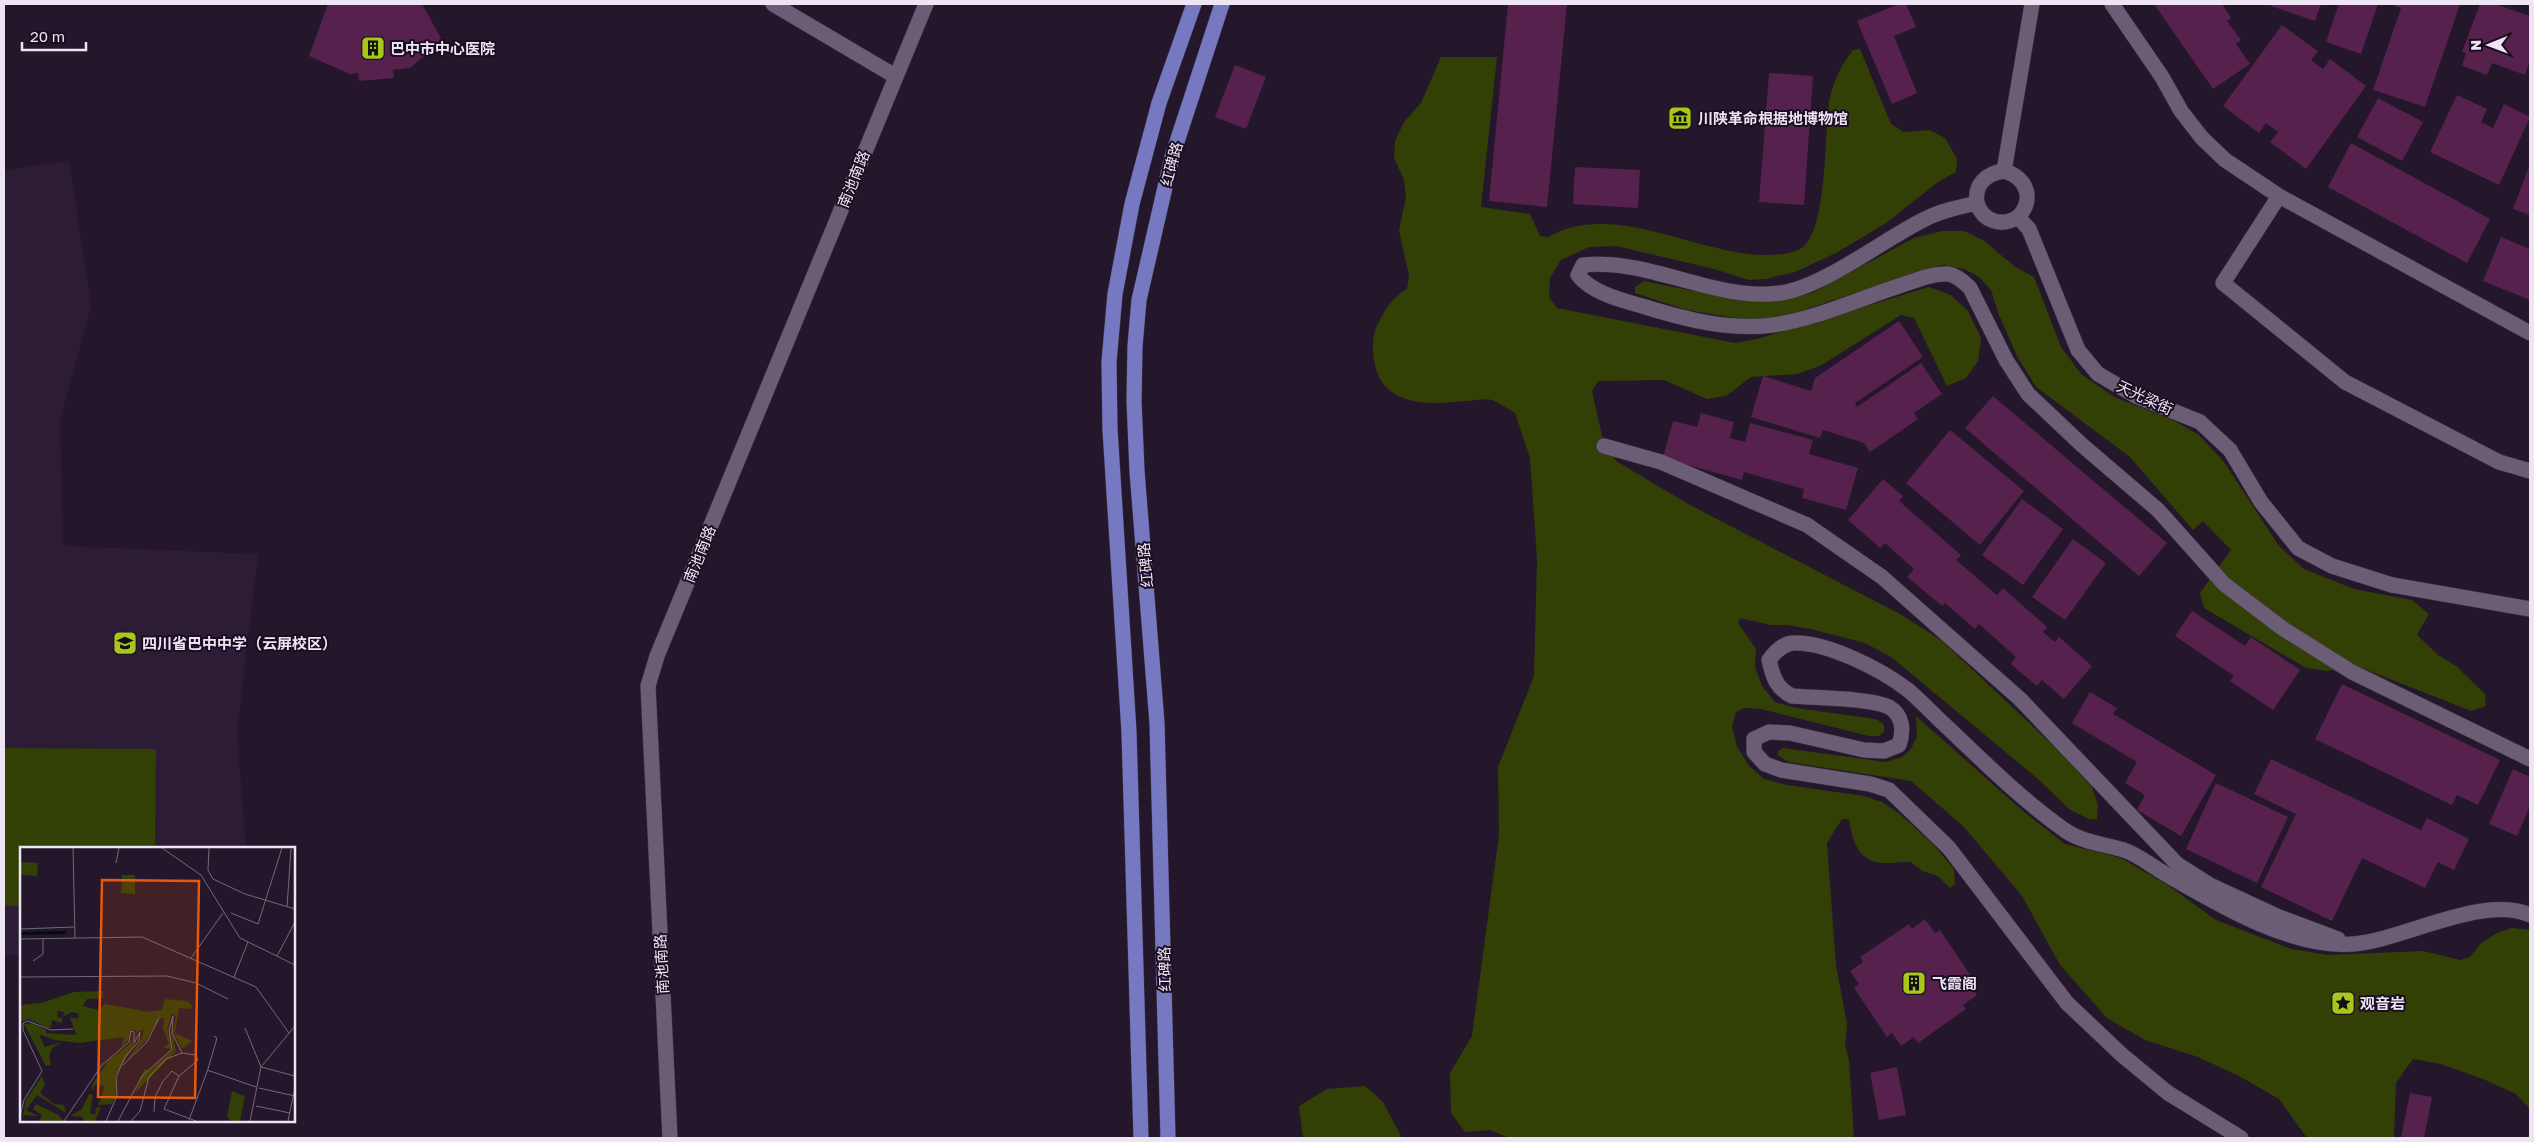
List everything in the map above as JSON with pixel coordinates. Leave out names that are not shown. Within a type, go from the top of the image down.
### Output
[{"type":"main road","points":[[1141,1138],[1129,732],[1110,429],[1109,362],[1115,294],[1132,204],[1159,103],[1194,4]]},
{"type":"main road","name":"红碑路","points":[[1168,1138],[1157,723],[1137,471],[1135,346],[1139,300],[1172,157],[1222,4]]},
{"type":"street","points":[[773,4],[895,76]]},
{"type":"street","name":"南池南路","points":[[670,1138],[648,686],[657,656],[926,4]]},
{"type":"street","points":[[2004,171],[2032,4]]},
{"type":"street","points":[[2112,4],[2162,77],[2181,111],[2202,138],[2225,160],[2279,196],[2530,333]]},
{"type":"street","points":[[2004,171],[2020,179],[2026,186],[2027,204],[2018,217],[2011,222],[1995,222],[1982,213],[1978,203],[1978,190],[1981,182],[1996,172],[2004,171]]},
{"type":"street","points":[[2279,196],[2223,283],[2345,382],[2499,462],[2530,471]]},
{"type":"street","points":[[1978,203],[1924,219],[1808,285],[1782,293],[1744,294],[1642,268],[1601,263],[1583,265],[1578,275],[1586,285],[1626,302],[1672,315],[1737,327],[1800,319],[1925,278],[1948,274],[1960,279],[1970,288],[2006,360],[2028,394],[2082,445],[2158,510],[2224,584],[2282,628],[2352,672],[2530,759]]},
{"type":"street","name":"天光梁街","points":[[2018,217],[2028,228],[2078,350],[2098,374],[2136,396],[2200,422],[2230,450],[2262,502],[2298,548],[2332,566],[2392,585],[2530,609]]},
{"type":"street","points":[[1604,446],[1661,462],[1807,525],[1882,577],[2020,699],[2176,864],[2210,885],[2279,917],[2354,944]]},
{"type":"street","points":[[2242,1138],[2168,1093],[2122,1055],[2067,1003],[1949,848],[1889,790],[1870,784],[1781,770],[1765,764],[1754,752],[1754,739],[1768,732],[1790,733],[1864,750],[1884,751],[1899,745],[1903,732],[1899,717],[1890,708],[1876,703],[1792,696],[1782,691],[1773,678],[1770,660],[1777,650],[1791,643],[1810,645],[1856,659],[1880,671],[1908,690],[2023,797],[2068,833],[2095,844],[2125,850],[2244,917],[2302,938],[2328,944],[2354,944],[2478,911],[2504,909],[2530,915]]},
{"type":"shaded area","name":"四川省巴中中学（云屏校区）","points":[[69,161],[91,306],[60,421],[63,546],[258,554],[237,732],[246,847],[20,847],[20,955],[4,955],[4,170]]},
{"type":"green space","points":[[1860,49],[1891,124],[1904,132],[1929,130],[1945,138],[1957,159],[1956,172],[1938,182],[1886,223],[1836,253],[1795,272],[1766,279],[1749,280],[1714,269],[1616,246],[1589,247],[1561,260],[1550,278],[1549,297],[1557,308],[1735,343],[1757,339],[1929,287],[1951,295],[1968,311],[1981,338],[1978,361],[1966,378],[1947,386],[1914,318],[1901,315],[1820,366],[1797,374],[1751,377],[1726,396],[1707,399],[1664,380],[1598,381],[1592,391],[1602,436],[1616,461],[1690,505],[1900,614],[1941,640],[2061,753],[2092,787],[2098,805],[2097,819],[2089,819],[2069,809],[2038,779],[1891,657],[1865,643],[1811,629],[1787,625],[1771,625],[1740,618],[1738,623],[1756,649],[1755,667],[1762,686],[1775,702],[1796,708],[1869,718],[1878,720],[1884,725],[1884,732],[1879,736],[1869,736],[1761,709],[1744,708],[1736,712],[1732,726],[1737,747],[1750,767],[1764,779],[1787,785],[1864,796],[1882,802],[1900,814],[1933,844],[1954,869],[1955,884],[1950,888],[1938,876],[1922,871],[1911,862],[1874,862],[1858,849],[1854,842],[1849,819],[1842,819],[1827,843],[1836,966],[1847,1023],[1845,1046],[1849,1060],[1854,1138],[1509,1138],[1490,1130],[1465,1132],[1451,1113],[1450,1073],[1472,1036],[1499,835],[1498,767],[1534,676],[1537,559],[1530,458],[1515,413],[1498,403],[1486,399],[1436,403],[1408,400],[1396,395],[1386,387],[1378,375],[1373,349],[1375,330],[1391,302],[1407,289],[1409,275],[1399,231],[1406,197],[1404,180],[1394,158],[1395,141],[1404,122],[1421,103],[1441,57],[1497,57],[1481,207],[1530,214],[1540,236],[1548,237],[1577,226],[1608,224],[1639,228],[1736,252],[1767,255],[1796,251],[1807,243],[1815,227],[1820,206],[1828,112],[1832,90],[1845,61],[1853,50]]},
{"type":"green space","points":[[1942,231],[1964,231],[1983,240],[2014,266],[2034,277],[2061,347],[2081,374],[2114,397],[2173,420],[2199,435],[2224,462],[2279,546],[2304,569],[2354,589],[2412,600],[2429,614],[2417,635],[2438,655],[2456,666],[2485,694],[2486,706],[2471,711],[2357,666],[2327,671],[2306,668],[2204,608],[2200,593],[2231,550],[2203,521],[2193,530],[2130,457],[2036,387],[2017,356],[1999,315],[1991,290],[1979,277],[1964,269],[1944,265],[1783,317],[1747,320],[1687,310],[1635,293],[1635,287],[1644,281],[1743,301],[1778,301],[1812,293],[1914,238]]},
{"type":"green space","points":[[1916,716],[2024,812],[2065,844],[2121,858],[2169,886],[2216,920],[2291,949],[2328,955],[2423,951],[2460,960],[2470,957],[2481,943],[2497,933],[2512,928],[2530,930],[2530,1109],[2516,1094],[2483,1079],[2441,1064],[2413,1059],[2396,1083],[2394,1138],[2307,1138],[2279,1099],[2239,1076],[2198,1057],[2145,1040],[2107,1018],[2060,965],[2022,896],[1964,827],[1911,781],[1788,762],[1778,755],[1778,751],[1783,748],[1885,762],[1902,757],[1910,750],[1917,737]]},
{"type":"green space","points":[[4,748],[156,749],[155,847],[20,847],[20,906],[4,906]]},
{"type":"green space","points":[[1365,1086],[1383,1102],[1402,1138],[1303,1138],[1299,1106],[1327,1089]]},
{"type":"building","name":"巴中市中心医院","points":[[328,4],[422,4],[442,40],[410,68],[393,70],[394,78],[359,81],[358,73],[350,74],[309,56]]},
{"type":"building","points":[[1508,4],[1567,4],[1547,207],[1489,201]]},
{"type":"building","points":[[1899,4],[1906,4],[1916,27],[1894,36],[1917,93],[1892,104],[1857,21]]},
{"type":"building","points":[[2154,4],[2222,4],[2231,18],[2227,21],[2241,40],[2236,44],[2250,64],[2213,89]]},
{"type":"building","points":[[2272,4],[2321,4],[2315,21],[2271,6]]},
{"type":"building","points":[[2339,4],[2378,4],[2361,54],[2326,42]]},
{"type":"building","points":[[2390,4],[2460,4],[2425,107],[2373,90],[2401,8]]},
{"type":"building","points":[[2480,4],[2495,4],[2530,16],[2530,61],[2525,75],[2492,63],[2487,75],[2462,66],[2466,53],[2462,52]]},
{"type":"building","points":[[2282,25],[2318,51],[2311,60],[2323,69],[2330,59],[2366,86],[2306,169],[2270,142],[2278,132],[2266,123],[2259,133],[2223,106]]},
{"type":"building","points":[[1235,65],[1266,77],[1246,129],[1215,117]]},
{"type":"building","points":[[1769,73],[1813,76],[1804,205],[1759,202]]},
{"type":"building","points":[[2457,95],[2487,109],[2481,122],[2493,128],[2504,104],[2530,117],[2499,185],[2430,152]]},
{"type":"building","points":[[2378,98],[2423,122],[2402,161],[2357,137]]},
{"type":"building","points":[[2351,143],[2490,219],[2467,263],[2328,187]]},
{"type":"building","points":[[2530,164],[2530,215],[2513,209]]},
{"type":"building","points":[[1575,167],[1640,170],[1638,208],[1573,204]]},
{"type":"building","points":[[2501,237],[2530,249],[2530,300],[2483,281]]},
{"type":"building","points":[[1899,321],[1923,357],[1855,403],[1857,407],[1921,363],[1942,394],[1914,413],[1918,419],[1870,452],[1864,443],[1823,430],[1820,438],[1751,417],[1763,376],[1811,391],[1815,378]]},
{"type":"building","points":[[1993,396],[2167,543],[2139,576],[1965,428]]},
{"type":"building","points":[[1701,413],[1734,422],[1730,438],[1745,442],[1750,423],[1813,440],[1809,454],[1858,468],[1846,510],[1802,498],[1804,489],[1744,472],[1742,480],[1663,458],[1673,421],[1697,427]]},
{"type":"building","points":[[1950,430],[2024,491],[1980,545],[1906,483]]},
{"type":"building","points":[[1883,479],[1903,496],[1899,501],[1961,555],[1956,560],[1997,595],[2003,588],[2047,627],[2043,632],[2055,642],[2059,637],[2092,666],[2064,699],[2042,680],[2037,686],[2011,664],[2016,657],[1979,624],[1975,629],[1945,603],[1942,606],[1907,577],[1914,569],[1885,543],[1880,548],[1848,520]]},
{"type":"building","points":[[2022,499],[2063,529],[2023,585],[1982,555]]},
{"type":"building","points":[[2073,539],[2106,563],[2065,620],[2032,597]]},
{"type":"building","points":[[2192,611],[2245,646],[2251,637],[2300,670],[2273,710],[2230,681],[2234,676],[2175,636]]},
{"type":"building","points":[[2342,684],[2500,760],[2478,805],[2457,795],[2452,805],[2315,739]]},
{"type":"building","points":[[2090,692],[2117,708],[2113,714],[2216,775],[2181,836],[2137,810],[2145,795],[2125,783],[2137,762],[2072,723]]},
{"type":"building","points":[[2271,759],[2421,830],[2427,818],[2469,839],[2454,870],[2438,862],[2425,888],[2362,858],[2332,921],[2261,887],[2296,814],[2254,794]]},
{"type":"building","points":[[2513,769],[2530,777],[2530,806],[2517,836],[2489,824]]},
{"type":"building","points":[[2216,783],[2288,817],[2257,883],[2186,849]]},
{"type":"building","name":"飞霞阁","points":[[1925,919],[1935,933],[1940,930],[1973,979],[1968,982],[1977,995],[1963,1005],[1966,1009],[1918,1043],[1914,1037],[1901,1046],[1892,1033],[1887,1037],[1854,988],[1859,984],[1850,971],[1863,962],[1860,957],[1909,924],[1912,929]]},
{"type":"building","points":[[1897,1067],[1906,1115],[1879,1120],[1870,1073]]},
{"type":"building","points":[[2410,1093],[2432,1097],[2424,1138],[2401,1138]]},
{"type":"place","name":"巴中市中心医院","points":[[373,48]]},
{"type":"place","name":"川陕革命根据地博物馆","points":[[1680,118]]},
{"type":"place","name":"四川省巴中中学（云屏校区）","points":[[125,643]]},
{"type":"place","name":"飞霞阁","points":[[1914,983]]},
{"type":"place","name":"观音岩","points":[[2343,1003]]}]
